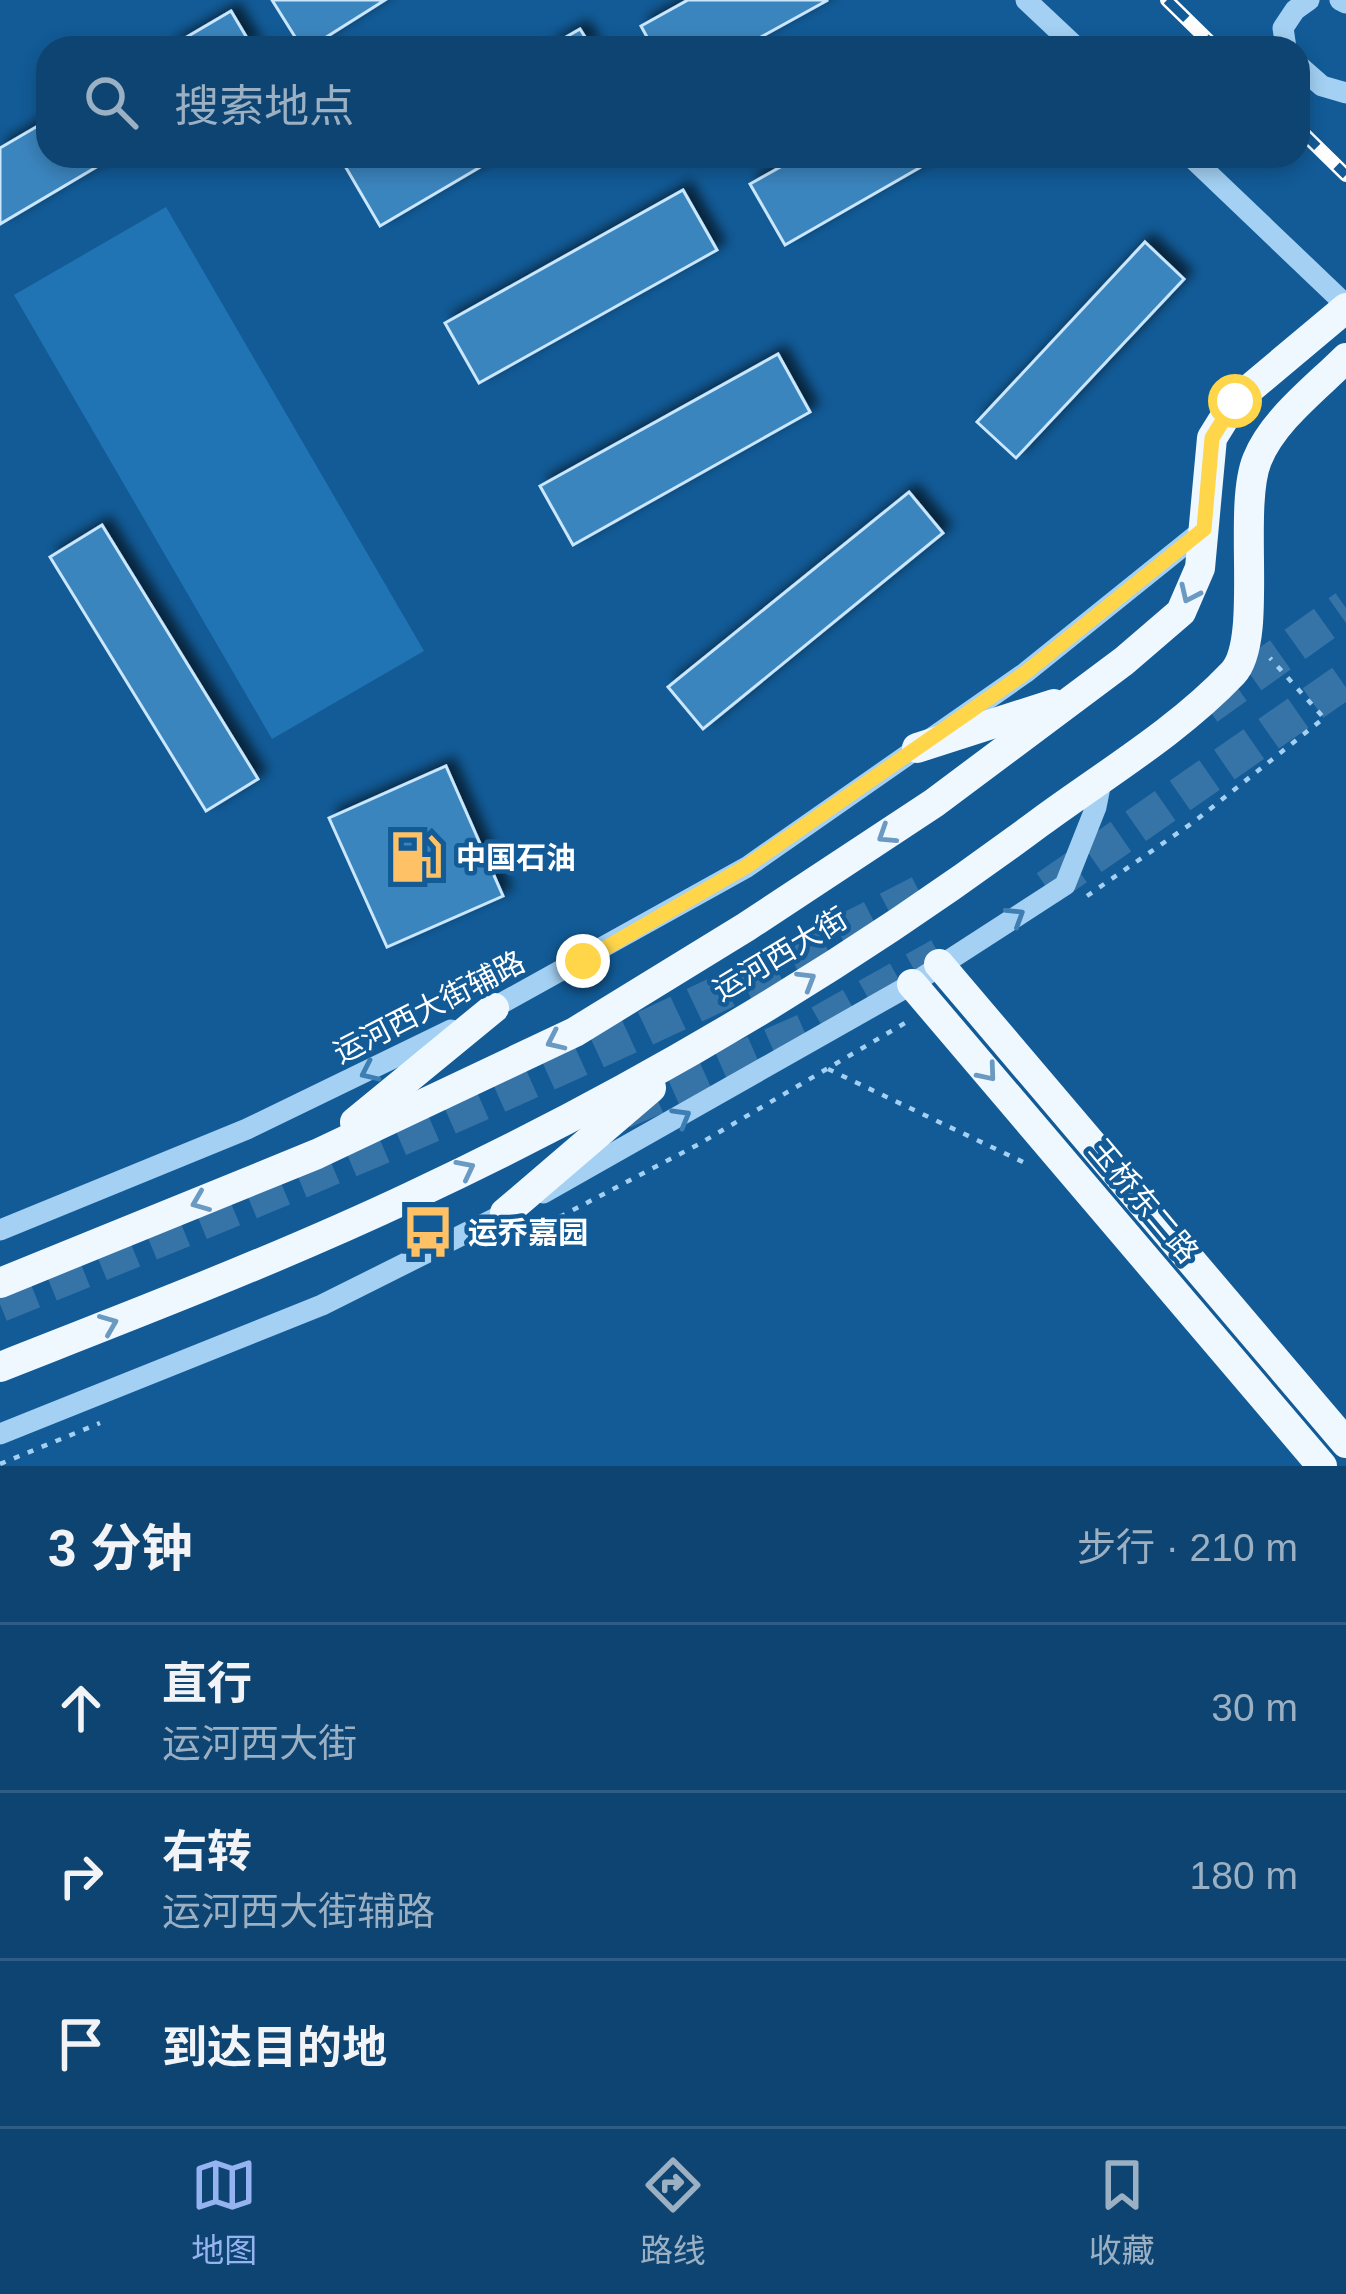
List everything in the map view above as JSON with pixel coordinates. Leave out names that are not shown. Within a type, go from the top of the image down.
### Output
[{"type":"main road","name":"运河西大街","points":[[0,1283],[317,1154],[574,1032],[746,927],[934,803],[1181,611],[1200,568],[1212,438],[1235,401],[1346,307]]},
{"type":"main road","name":"运河西大街","points":[[0,1367],[411,1197],[637,1082],[957,884],[1171,727],[1237,669],[1247,633],[1250,511],[1257,460],[1284,419],[1346,358]]},
{"type":"main road","points":[[917,748],[1076,697]]},
{"type":"main road","name":"玉桥东二路","points":[[939,964],[1346,1443]]},
{"type":"main road","name":"玉桥东二路","points":[[912,984],[1322,1466]]},
{"type":"main road","points":[[317,1154],[494,1008]]},
{"type":"main road","points":[[505,1213],[702,1044]]},
{"type":"street","points":[[1027,0],[1064,36]]},
{"type":"street","points":[[1284,36],[1282,28],[1309,0]]},
{"type":"street","points":[[1310,76],[1322,86],[1346,93]]},
{"type":"street","points":[[1202,168],[1346,307]]},
{"type":"street","name":"运河西大街辅路","points":[[0,1230],[247,1129],[396,1060],[747,866],[1025,673],[1204,529]]},
{"type":"street","points":[[0,1433],[322,1304],[632,1145],[912,984],[1065,885],[1096,807],[1102,777]]},
{"type":"path","points":[[828,1069],[1022,1161]]},
{"type":"shaded area","points":[[166,207],[424,651],[272,739],[14,295]]},
{"type":"building","points":[[272,0],[385,0],[328,36],[294,36]]},
{"type":"building","points":[[688,0],[828,0],[763,36],[646,36],[641,26]]},
{"type":"building","points":[[231,11],[246,36],[188,36]]},
{"type":"building","points":[[36,127],[36,168],[95,168],[0,224],[0,148]]},
{"type":"building","points":[[346,168],[479,168],[380,226]]},
{"type":"building","points":[[779,168],[919,168],[785,245],[750,184]]},
{"type":"building","points":[[683,190],[717,250],[479,383],[445,323]]},
{"type":"building","points":[[1145,242],[1184,279],[1016,458],[977,422]]},
{"type":"building","points":[[778,354],[810,412],[573,545],[540,486]]},
{"type":"building","points":[[909,492],[943,533],[703,729],[668,687]]},
{"type":"building","points":[[102,525],[258,779],[206,811],[50,557]]},
{"type":"building","name":"中国石油","points":[[446,766],[503,896],[387,947],[329,818]]},
{"type":"tunnel","points":[[1207,707],[1346,608]]},
{"type":"tunnel","points":[[1047,888],[1346,680]]},
{"type":"tunnel","points":[[0,1304],[590,1054],[936,885]]},
{"type":"tunnel","points":[[623,1111],[808,1030],[940,956]]},
{"type":"railway","points":[[1167,0],[1204,36]]},
{"type":"railway","points":[[1310,140],[1346,175]]},
{"type":"place","name":"中国石油","points":[[416,857]]},
{"type":"place","name":"运乔嘉园","points":[[428,1232]]},
{"type":"route","points":[[583,961],[747,866],[1025,673],[1204,529],[1212,438],[1235,401]]}]
